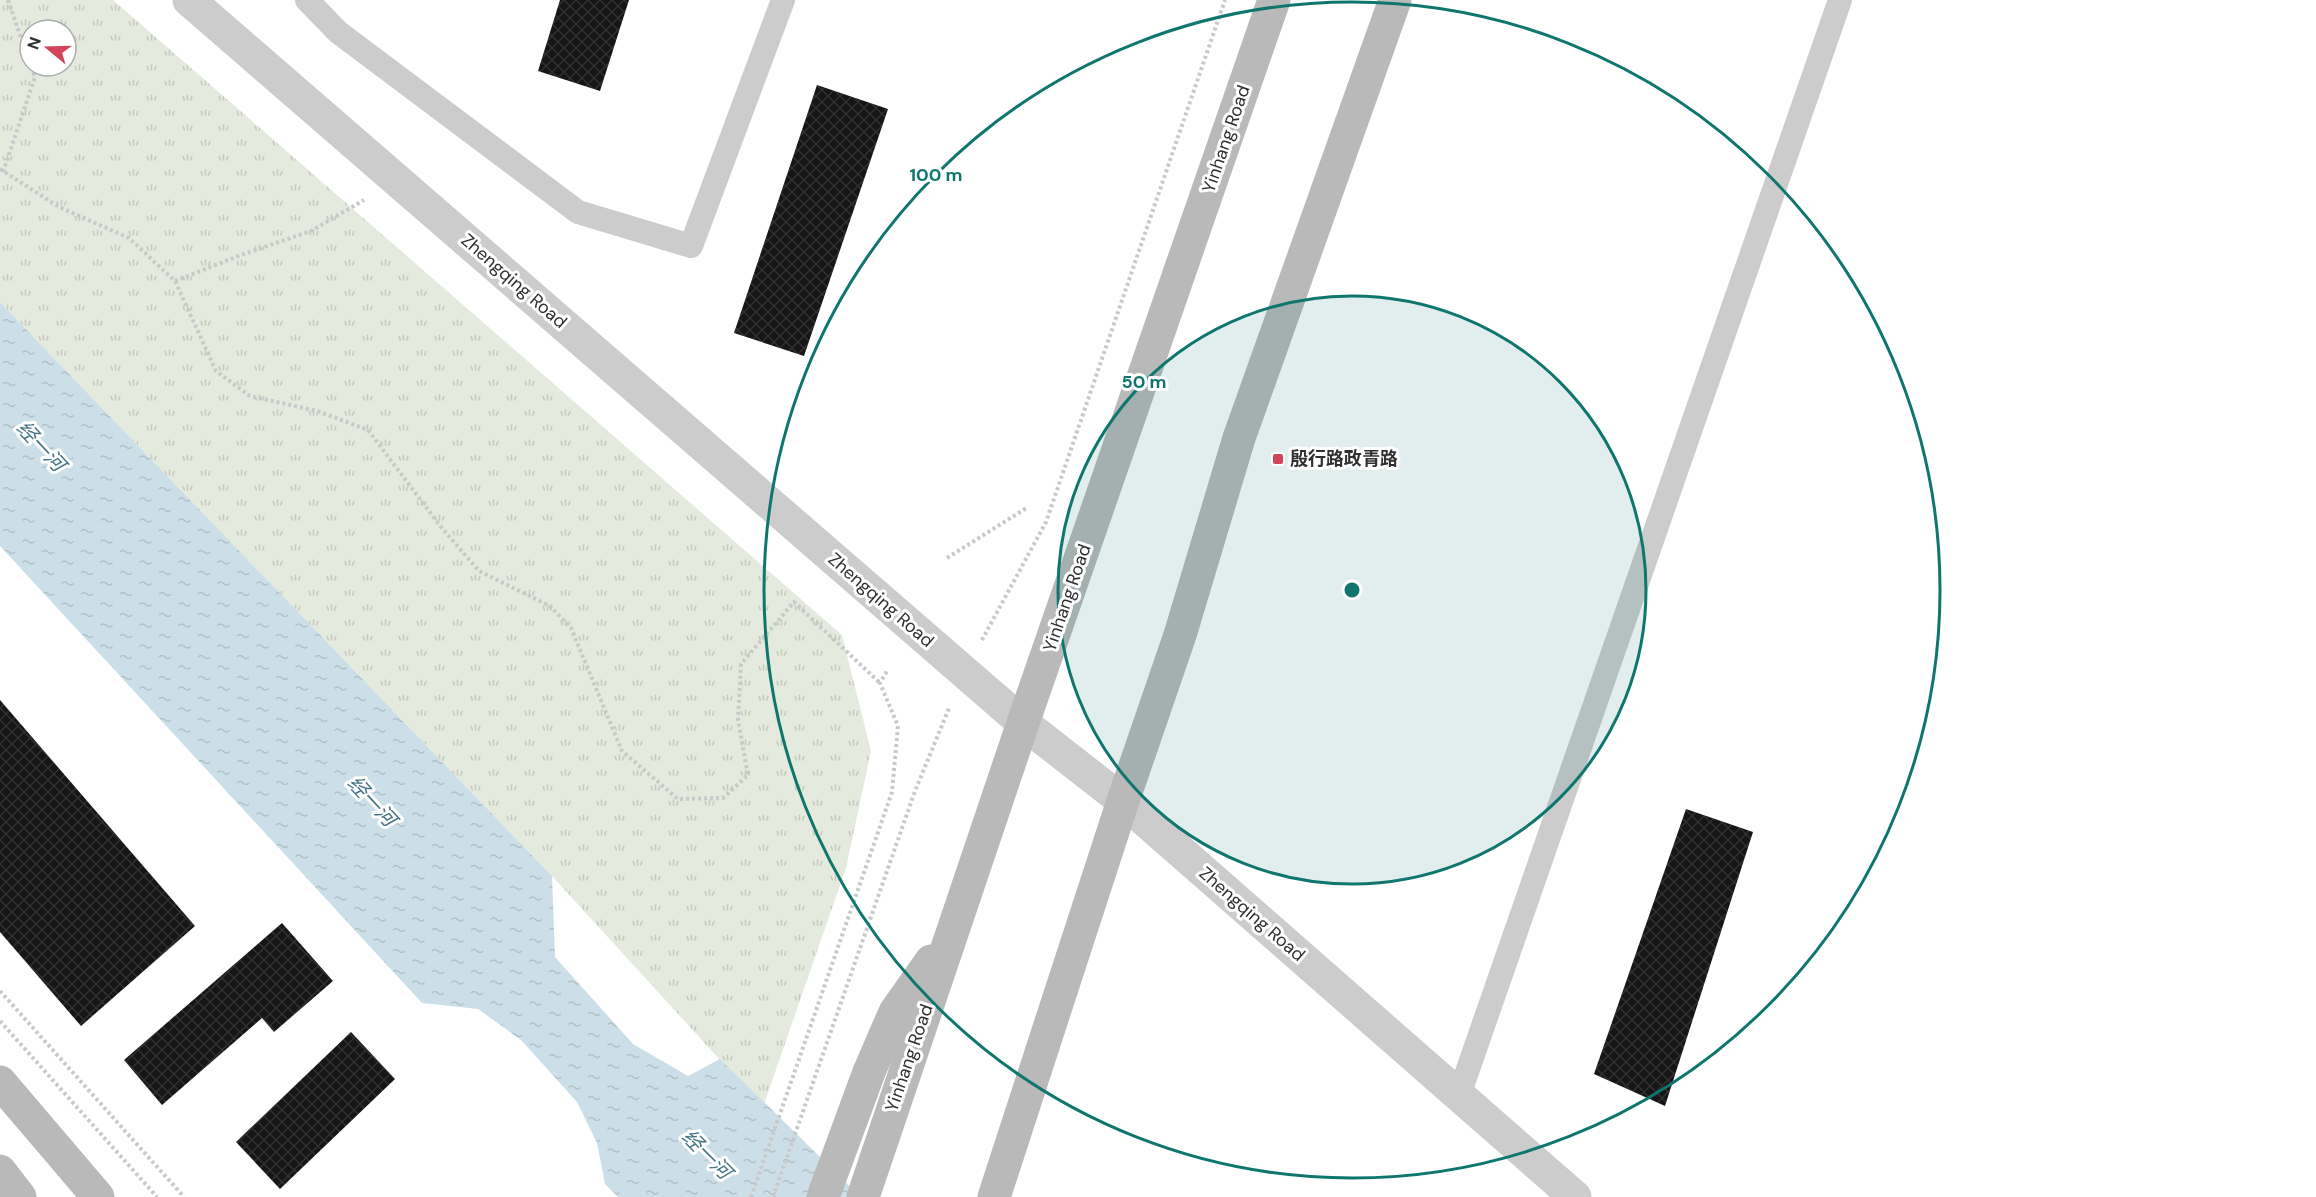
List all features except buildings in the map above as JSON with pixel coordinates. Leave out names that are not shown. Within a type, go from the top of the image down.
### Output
[{"type":"main road","name":"Yinhang Road","points":[[863,1197],[1023,723],[1274,0]]},
{"type":"main road","points":[[994,1197],[1123,801],[1180,635],[1239,438],[1395,0]]},
{"type":"main road","points":[[823,1197],[869,1072],[895,1012],[953,931]]},
{"type":"main road","points":[[0,1082],[98,1197]]},
{"type":"main road","points":[[0,1171],[21,1197]]},
{"type":"street","name":"Zhengqing Road","points":[[189,0],[1023,723],[1123,801],[1575,1197]]},
{"type":"lane","points":[[307,0],[338,32],[578,212],[691,246],[783,0]]},
{"type":"lane","points":[[1459,1095],[1840,0]]},
{"type":"path","points":[[8,0],[18,30]]},
{"type":"path","points":[[773,1197],[915,791],[965,672],[1046,522],[1225,0]]},
{"type":"path","points":[[35,78],[1,171],[59,207],[129,238],[176,281],[216,371],[250,396],[317,411],[368,430],[441,527],[479,571],[550,606],[571,628],[622,752],[678,799],[723,798],[748,775],[738,720],[741,664],[794,602],[880,683],[898,726],[892,792],[751,1197]]},
{"type":"path","points":[[176,281],[241,255],[311,231],[398,181]]},
{"type":"path","points":[[947,558],[1028,507]]},
{"type":"path","points":[[880,683],[887,672]]},
{"type":"path","points":[[0,991],[184,1197]]},
{"type":"path","points":[[0,1021],[157,1197]]},
{"type":"green space","points":[[0,0],[113,0],[842,635],[871,751],[846,868],[763,1107],[552,876],[0,302]]},
{"type":"water","name":"经一河","points":[[0,302],[552,876],[555,957],[633,1044],[688,1076],[720,1059],[861,1197],[618,1197],[605,1184],[597,1143],[577,1102],[521,1040],[478,1009],[422,1003],[0,546]]},
{"type":"place","name":"殷行路政青路","points":[[1278,459]]}]
